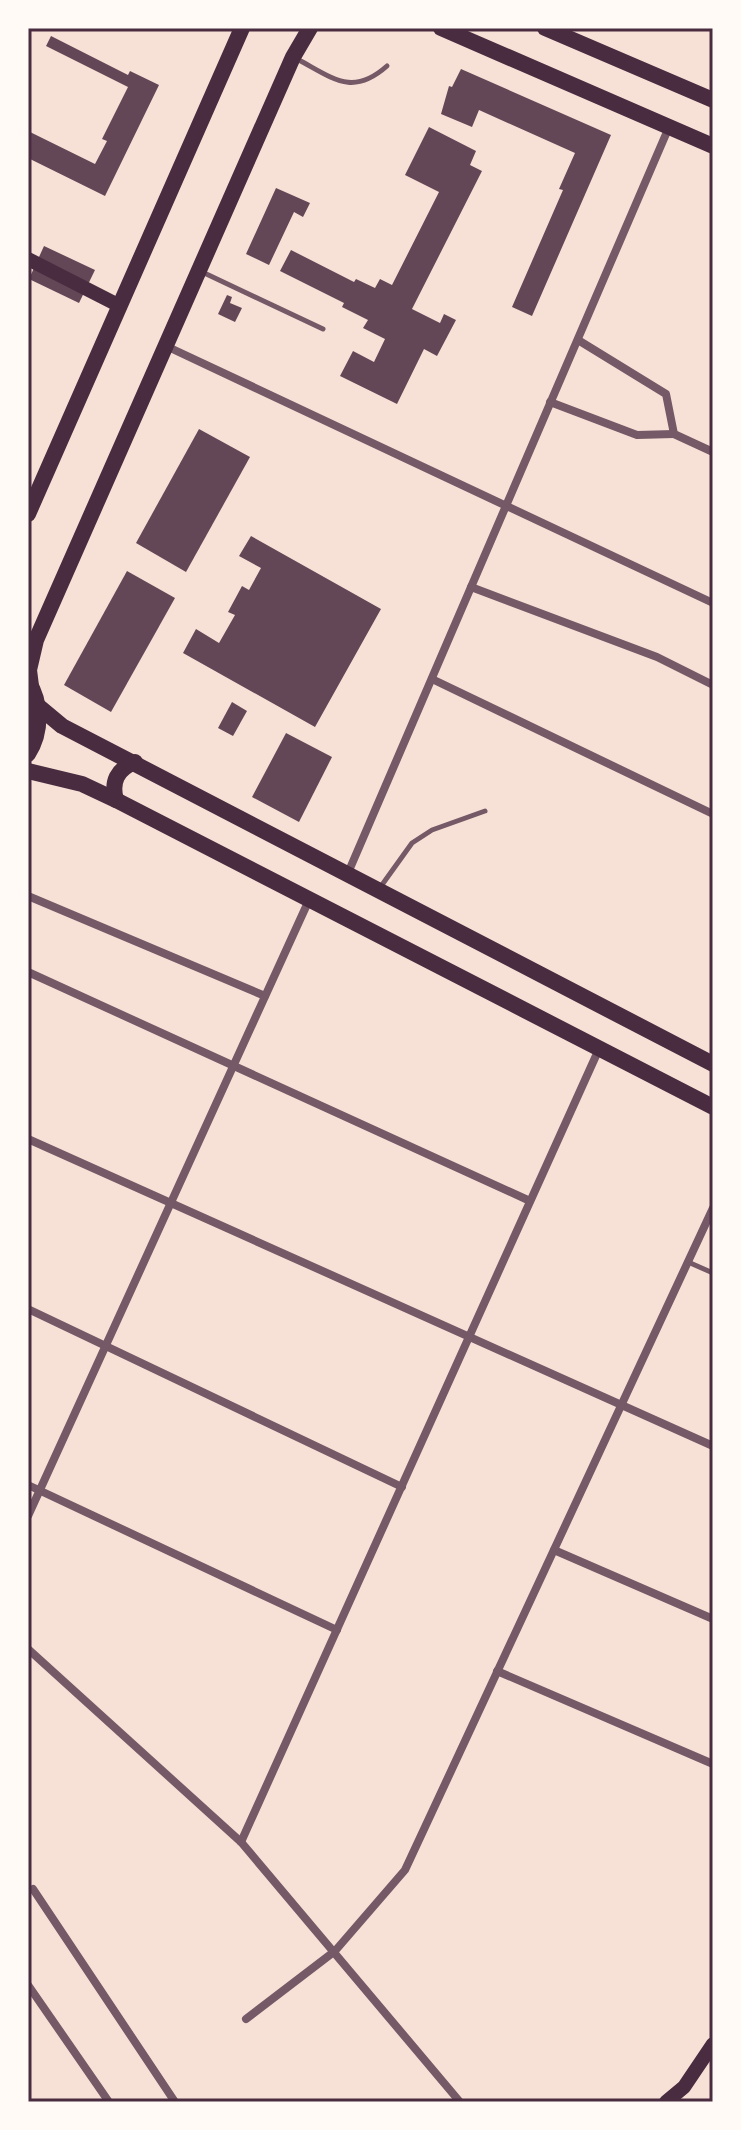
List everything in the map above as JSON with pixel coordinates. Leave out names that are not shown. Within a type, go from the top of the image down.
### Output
[{"type":"main road","points":[[28,514],[34,484],[120,306],[242,28]]},
{"type":"main road","points":[[28,754],[37,735],[38,706],[30,684],[29,670],[36,640],[293,57],[310,28]]},
{"type":"main road","points":[[441,28],[713,146]]},
{"type":"main road","points":[[545,28],[713,100]]},
{"type":"main road","points":[[28,259],[120,306]]},
{"type":"main road","points":[[38,706],[62,726],[713,1064]]},
{"type":"main road","points":[[116,800],[114,781],[119,772],[135,762]]},
{"type":"main road","points":[[28,771],[82,784],[116,800],[713,1107]]},
{"type":"main road","points":[[666,2102],[684,2087],[713,2044]]},
{"type":"street","points":[[348,873],[669,127]]},
{"type":"street","points":[[578,340],[666,394],[674,434]]},
{"type":"street","points":[[166,346],[713,603]]},
{"type":"street","points":[[550,402],[637,435],[674,434],[713,452]]},
{"type":"street","points":[[471,587],[657,657],[713,685]]},
{"type":"street","points":[[432,679],[713,814]]},
{"type":"street","points":[[28,896],[265,996]]},
{"type":"street","points":[[28,1516],[309,900]]},
{"type":"street","points":[[28,972],[530,1201]]},
{"type":"street","points":[[241,1842],[599,1049]]},
{"type":"street","points":[[28,1139],[713,1446]]},
{"type":"street","points":[[246,2019],[335,1951],[405,1870],[713,1208]]},
{"type":"street","points":[[28,1309],[402,1487]]},
{"type":"street","points":[[28,1485],[337,1630]]},
{"type":"street","points":[[554,1550],[713,1619]]},
{"type":"street","points":[[28,1649],[241,1842],[460,2102]]},
{"type":"street","points":[[497,1671],[713,1764]]},
{"type":"street","points":[[33,1889],[175,2102]]},
{"type":"street","points":[[28,1985],[109,2102]]},
{"type":"lane","points":[[293,57],[339,81],[355,84],[371,80],[387,66]]},
{"type":"lane","points":[[200,270],[323,329]]},
{"type":"lane","points":[[378,889],[412,843],[432,830],[485,811]]},
{"type":"lane","points":[[688,1262],[713,1273]]},
{"type":"building","points":[[51,36],[128,75],[130,71],[159,85],[105,196],[28,158],[28,131],[95,164],[107,141],[102,139],[128,87],[46,46]]},
{"type":"building","points":[[461,69],[611,135],[532,316],[512,307],[563,190],[559,189],[575,153],[479,110],[472,127],[441,114],[449,86],[452,87]]},
{"type":"building","points":[[429,127],[476,151],[470,165],[482,171],[412,309],[440,323],[444,314],[456,320],[437,356],[424,349],[397,404],[340,376],[353,351],[374,362],[385,339],[363,328],[368,320],[342,307],[344,303],[280,271],[291,250],[354,282],[356,279],[375,288],[380,279],[392,285],[439,192],[405,175]]},
{"type":"building","points":[[276,188],[310,203],[303,217],[294,212],[269,265],[246,254]]},
{"type":"building","points":[[44,246],[95,270],[79,303],[29,279]]},
{"type":"building","points":[[227,295],[232,297],[230,303],[242,308],[235,322],[218,314]]},
{"type":"building","points":[[199,429],[250,457],[186,572],[136,543]]},
{"type":"building","points":[[251,536],[381,609],[315,727],[183,653],[196,629],[219,643],[235,615],[228,612],[242,586],[249,590],[261,568],[239,556]]},
{"type":"building","points":[[127,571],[175,598],[111,712],[64,685]]},
{"type":"building","points":[[232,702],[247,711],[233,736],[218,728]]},
{"type":"building","points":[[286,733],[332,757],[299,822],[252,797]]}]
